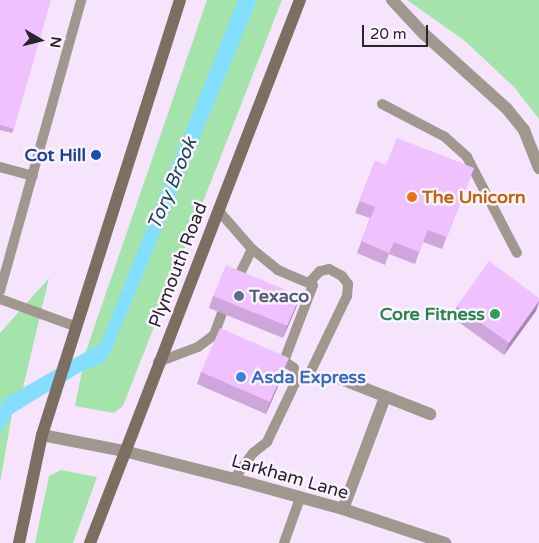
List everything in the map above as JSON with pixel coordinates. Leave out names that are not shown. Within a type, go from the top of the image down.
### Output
[{"type":"main road","points":[[19,543],[42,435],[180,0]]},
{"type":"main road","name":"Plymouth Road","points":[[90,543],[158,362],[300,0]]},
{"type":"street","points":[[392,0],[423,33],[508,109],[524,130],[539,168]]},
{"type":"street","points":[[341,379],[430,414]]},
{"type":"street","points":[[343,509],[385,396]]},
{"type":"street","name":"Larkham Lane","points":[[42,435],[124,451],[234,479],[343,509],[439,542]]},
{"type":"lane","points":[[0,291],[81,0]]},
{"type":"lane","points":[[382,104],[445,137],[467,157],[516,253]]},
{"type":"lane","points":[[0,167],[33,176]]},
{"type":"lane","points":[[218,210],[252,249],[278,270],[313,285],[284,362],[294,368],[295,383],[267,442],[253,453],[234,479]]},
{"type":"lane","points":[[235,283],[252,249]]},
{"type":"lane","points":[[295,376],[309,376],[347,296],[348,284],[342,276],[328,269],[320,271],[309,283]]},
{"type":"lane","points":[[0,299],[76,327]]},
{"type":"lane","points":[[158,362],[198,346],[214,336],[222,313]]},
{"type":"lane","points":[[284,543],[300,498]]},
{"type":"green space","points":[[207,0],[282,0],[123,406],[114,413],[75,406],[86,351]]},
{"type":"green space","points":[[407,0],[539,0],[539,119],[514,87],[465,41]]},
{"type":"green space","points":[[49,278],[23,388],[12,414],[0,483],[0,333]]},
{"type":"green space","points":[[61,470],[97,477],[73,543],[35,543],[49,476]]},
{"type":"water","name":"Tory Brook","points":[[238,0],[257,0],[111,351],[103,363],[82,371],[12,414],[0,433],[0,408],[4,399],[101,343]]},
{"type":"building","points":[[0,0],[51,0],[14,129],[0,125]]},
{"type":"building","name":"The Unicorn","points":[[397,138],[474,168],[447,237],[428,230],[419,252],[394,242],[389,253],[361,241],[375,207],[360,201],[375,161],[386,165]]},
{"type":"building","name":"Core Fitness","points":[[489,261],[539,298],[539,301],[509,343],[457,306]]},
{"type":"building","name":"Texaco","points":[[226,265],[300,296],[287,326],[213,296]]},
{"type":"building","name":"Asda Express","points":[[220,328],[289,358],[270,402],[201,372]]},
{"type":"place","name":"Cot Hill","points":[[96,155]]},
{"type":"place","name":"The Unicorn","points":[[412,197]]},
{"type":"place","name":"Texaco","points":[[239,296]]},
{"type":"place","name":"Core Fitness","points":[[495,314]]},
{"type":"place","name":"Asda Express","points":[[241,377]]}]
